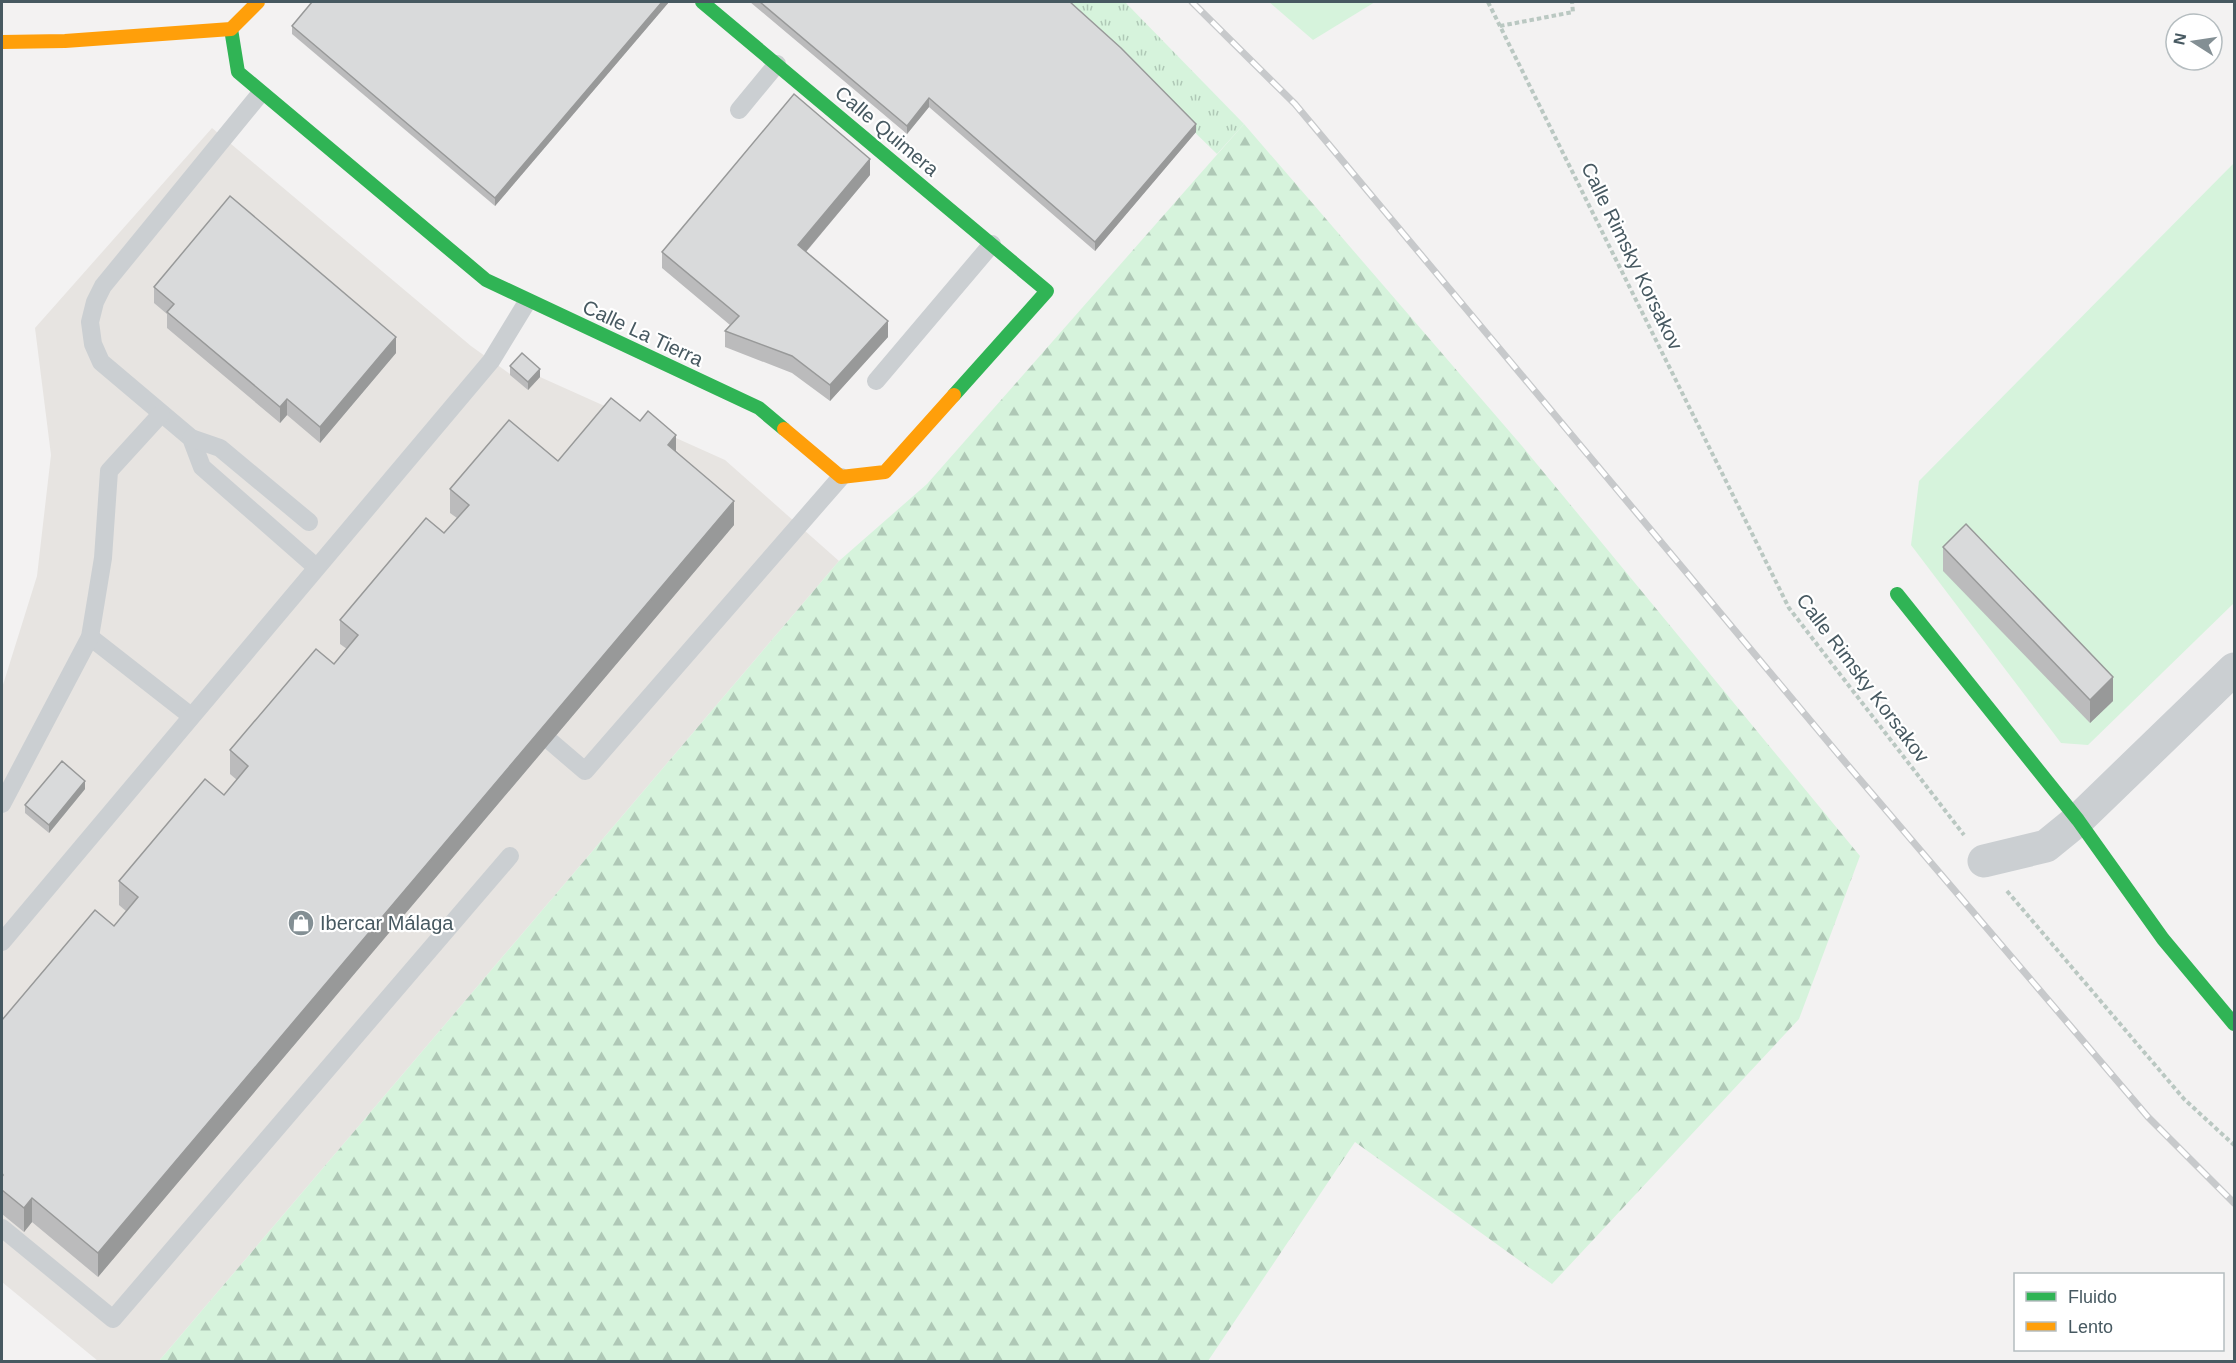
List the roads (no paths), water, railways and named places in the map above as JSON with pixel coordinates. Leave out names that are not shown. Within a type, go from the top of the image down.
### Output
[{"type":"street","points":[[2,42],[65,41],[231,29],[258,2]]},
{"type":"street","name":"Calle Quimera","points":[[702,2],[1047,291],[885,472],[841,477]]},
{"type":"street","name":"Calle La Tierra","points":[[231,29],[238,72],[260,94],[486,280],[527,302],[759,408],[841,477]]},
{"type":"street","points":[[1897,594],[2078,820],[2163,939],[2235,1024]]},
{"type":"street","points":[[1984,861],[2046,846],[2078,820],[2235,669]]},
{"type":"lane","points":[[739,110],[777,64]]},
{"type":"lane","points":[[260,94],[103,286],[95,302],[90,322],[93,344],[101,362],[191,438],[220,447],[309,522]]},
{"type":"lane","points":[[876,381],[992,244]]},
{"type":"lane","points":[[2,942],[491,361],[527,302]]},
{"type":"lane","points":[[2,804],[90,637],[104,558],[109,471],[161,414]]},
{"type":"lane","points":[[191,438],[202,467],[316,567]]},
{"type":"lane","points":[[550,741],[585,771],[841,477]]},
{"type":"lane","points":[[90,637],[190,716]]},
{"type":"lane","points":[[2,1228],[113,1319],[510,856]]},
{"type":"railway","points":[[1192,2],[1295,104],[1839,755],[2148,1117],[2234,1203]]},
{"type":"place","name":"Ibercar Málaga","points":[[301,923]]}]
